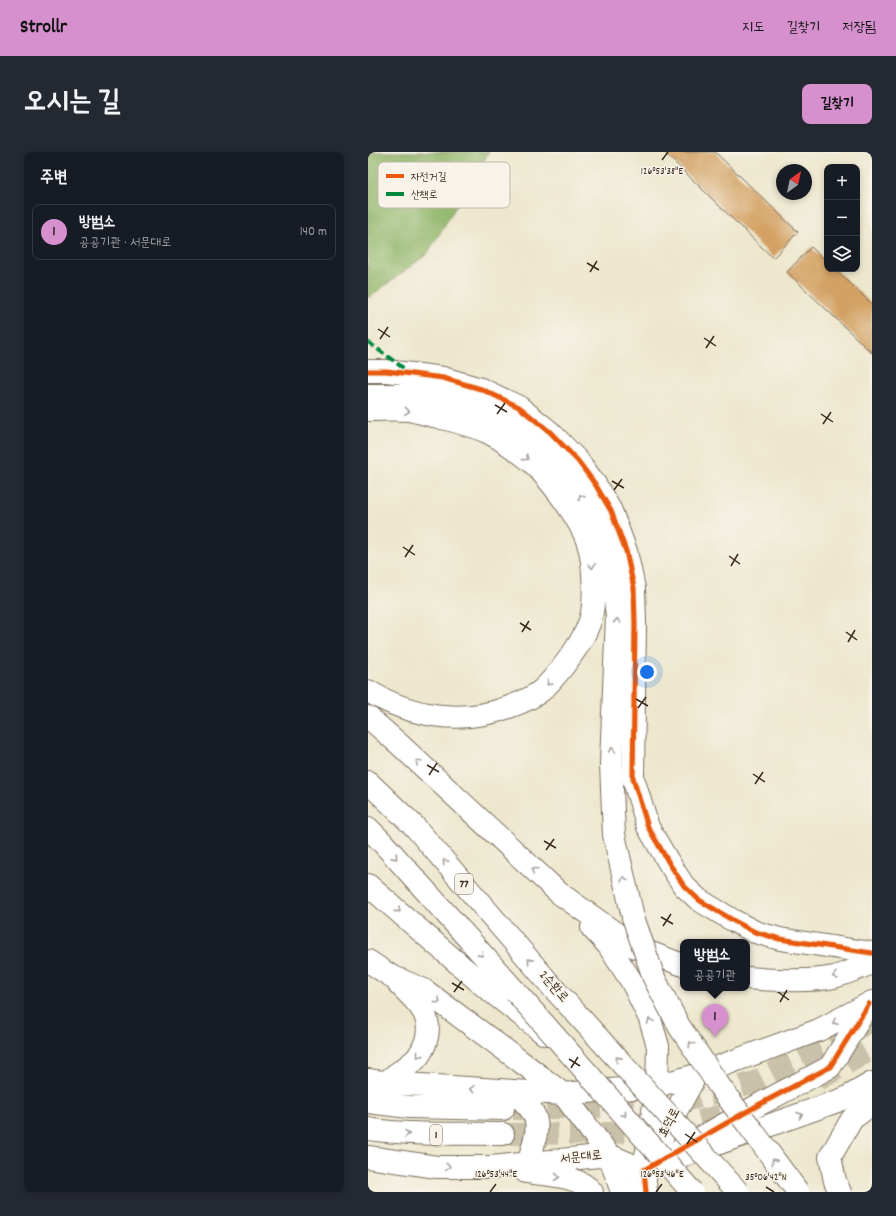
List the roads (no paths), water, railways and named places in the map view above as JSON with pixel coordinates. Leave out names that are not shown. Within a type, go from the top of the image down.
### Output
[{"type":"main road","points":[[368,371],[405,373],[443,378],[481,389],[519,407],[550,432],[578,461],[595,484],[611,511],[626,551],[634,588],[633,778],[648,827],[669,863],[684,886],[699,900],[755,932],[780,939],[872,953]]},
{"type":"main road","points":[[368,395],[420,395],[451,401],[492,416],[512,427],[534,443],[554,461],[580,495],[600,534],[610,565],[617,615],[611,764],[614,835],[633,917],[654,978],[679,1026],[720,1087],[798,1192]]},
{"type":"main road","points":[[368,410],[410,410],[462,422],[489,433],[512,447],[535,465],[573,513],[588,544],[594,597],[590,621],[580,643],[571,657],[559,672],[541,690],[521,702],[493,713],[467,717],[434,716],[405,709],[368,691]]},
{"type":"main road","points":[[368,717],[559,893],[608,945],[632,982],[650,1019],[658,1046],[657,1086],[644,1170],[646,1192]]},
{"type":"main road","name":"2순환로","points":[[368,782],[415,827],[555,990],[738,1192]]},
{"type":"main road","points":[[368,828],[515,991],[692,1192]]},
{"type":"main road","points":[[368,885],[482,985],[568,1052]]},
{"type":"main road","points":[[559,893],[635,947],[680,964]]},
{"type":"main road","points":[[368,961],[391,976],[424,990],[528,1066],[563,1094],[609,1155],[622,1192]]},
{"type":"main road","points":[[750,978],[768,980],[833,977],[872,963]]},
{"type":"main road","points":[[377,1082],[414,1060],[423,1051],[428,1032],[428,1021],[423,1011],[391,976]]},
{"type":"main road","points":[[644,1170],[762,1103],[830,1067],[871,1003]]},
{"type":"main road","points":[[507,1100],[657,1086],[696,1075],[819,1030],[871,1003]]},
{"type":"main road","name":"효덕로","points":[[631,1192],[696,1075]]},
{"type":"main road","points":[[377,1082],[524,1102],[532,1111],[536,1120],[536,1136],[528,1164]]},
{"type":"main road","points":[[644,1170],[846,1098],[872,1083]]},
{"type":"main road","name":"1","points":[[368,1102],[409,1107],[507,1100]]},
{"type":"main road","points":[[840,1192],[835,1181],[830,1157],[852,1119],[872,1104]]},
{"type":"main road","name":"1","points":[[368,1129],[393,1133],[503,1134]]},
{"type":"main road","name":"서문대로","points":[[368,1157],[437,1167],[491,1167],[609,1155],[644,1170]]},
{"type":"main road","points":[[491,1167],[571,1179],[592,1192]]},
{"type":"main road","name":"효덕로","points":[[642,1192],[644,1170]]},
{"type":"tunnel","points":[[513,1109],[670,1105],[755,1082],[872,1021]]},
{"type":"tunnel","points":[[818,1080],[872,1049]]},
{"type":"tunnel","points":[[503,1134],[613,1133],[674,1128],[744,1109]]},
{"type":"place","name":"방범소","points":[[715,1037]]}]
